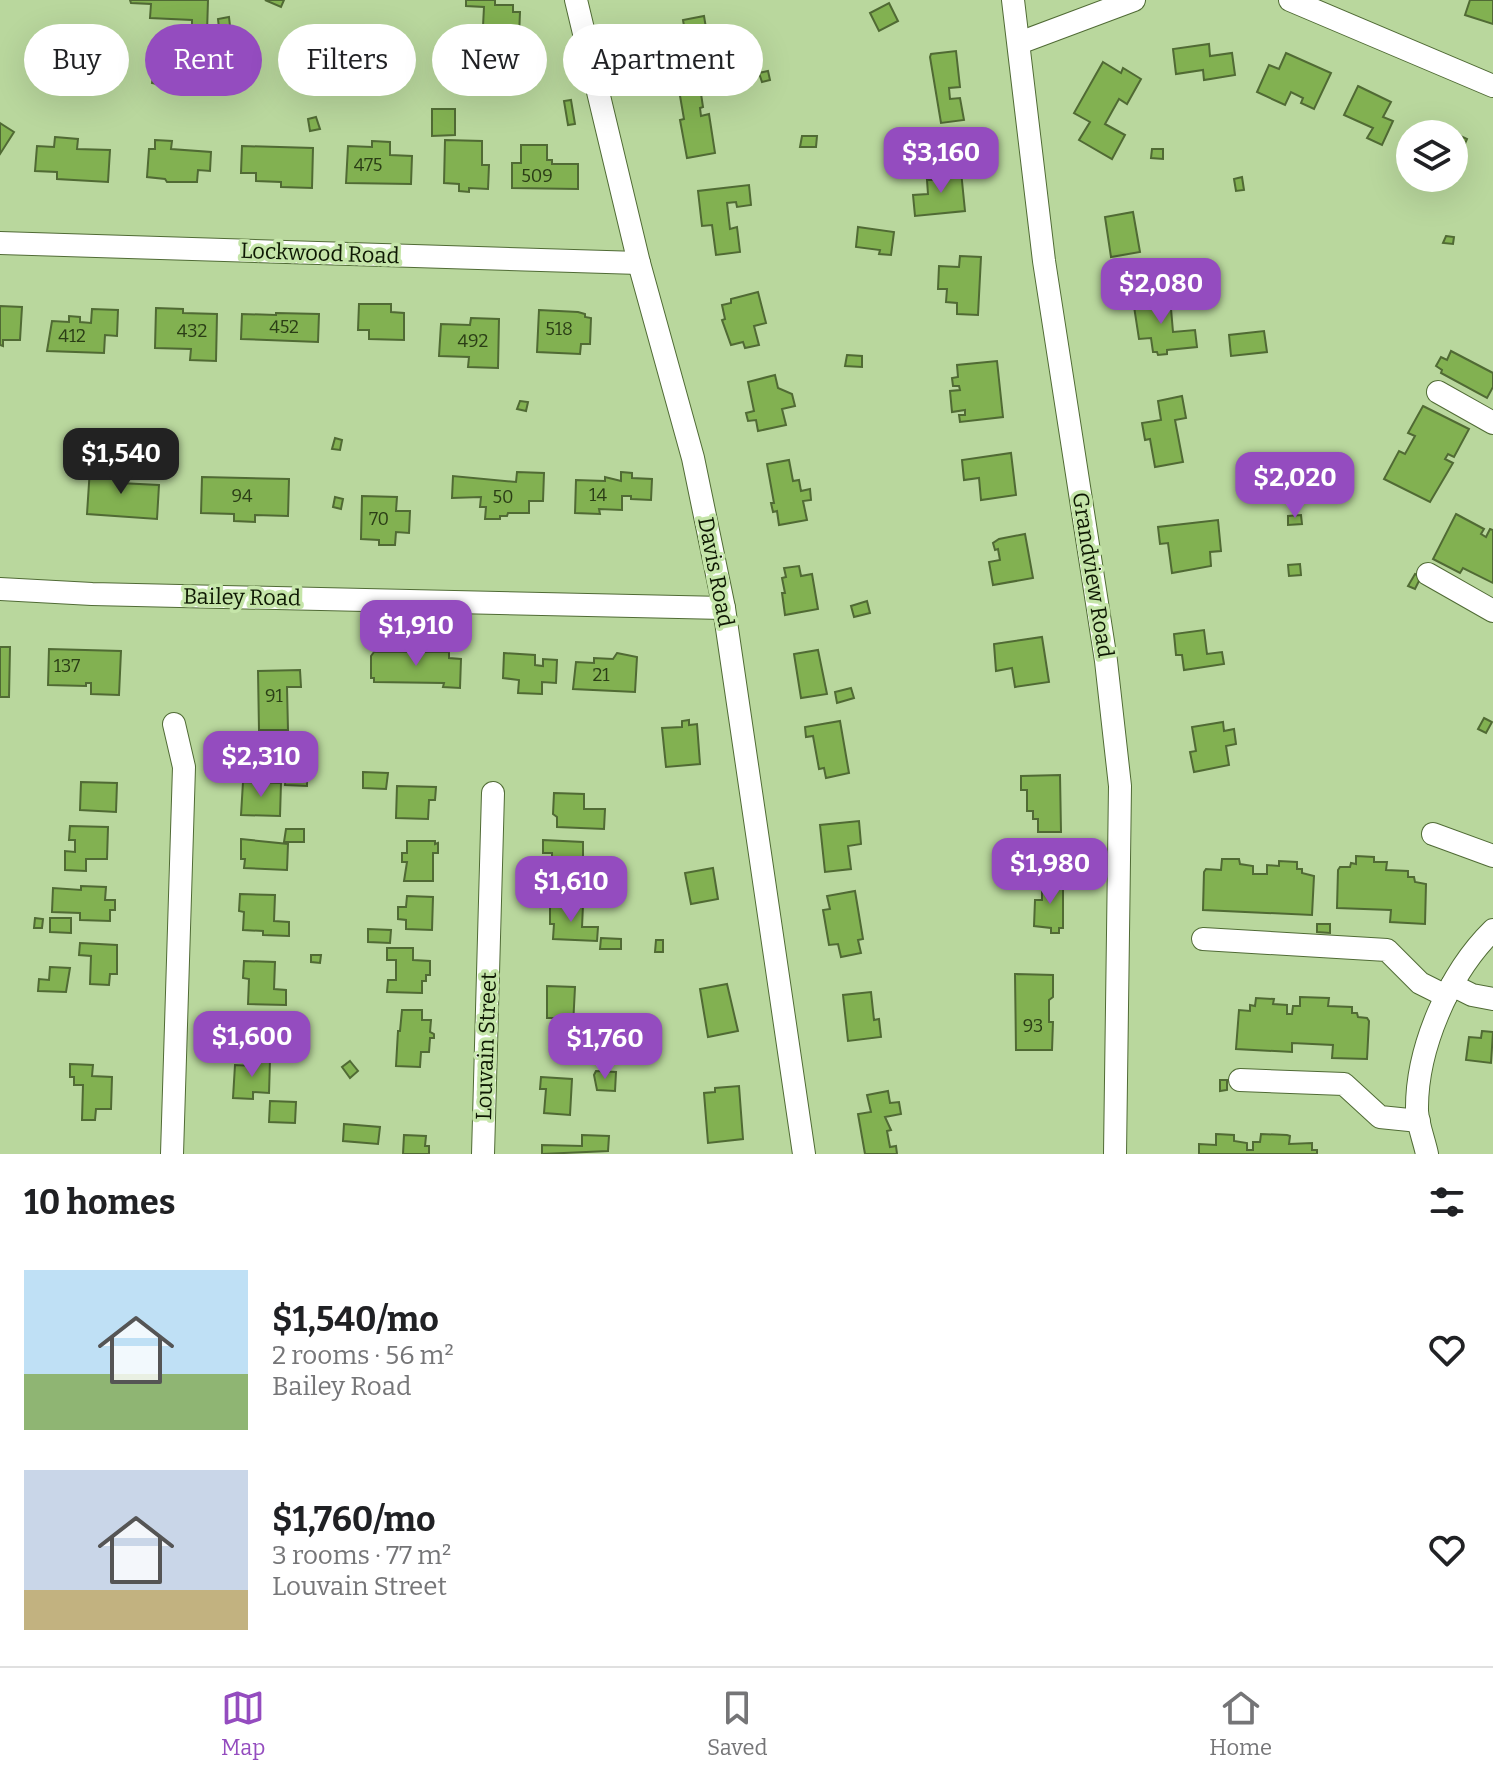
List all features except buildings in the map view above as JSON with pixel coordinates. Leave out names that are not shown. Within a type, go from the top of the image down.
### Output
[{"type":"street","name":"Davis Road","points":[[576,0],[639,263],[693,458],[724,608],[804,1154]]},
{"type":"street","name":"Grandview Road","points":[[1013,0],[1044,261],[1106,661],[1120,786],[1115,1154]]},
{"type":"street","points":[[1019,43],[1134,0]]},
{"type":"street","points":[[1290,0],[1493,86]]},
{"type":"street","name":"Lockwood Road","points":[[0,243],[639,263]]},
{"type":"street","points":[[1438,392],[1493,423]]},
{"type":"street","points":[[1428,574],[1493,611]]},
{"type":"street","name":"Bailey Road","points":[[0,589],[92,594],[724,608]]},
{"type":"street","points":[[172,1154],[184,767],[174,724]]},
{"type":"street","name":"Louvain Street","points":[[483,1154],[493,793]]},
{"type":"street","points":[[1433,834],[1493,856]]},
{"type":"street","points":[[1427,1154],[1417,1112],[1426,1045],[1449,990],[1473,950],[1493,930]]},
{"type":"street","points":[[1203,939],[1387,950],[1420,983],[1493,999]]},
{"type":"street","points":[[1240,1080],[1344,1084],[1380,1117],[1419,1121]]}]
